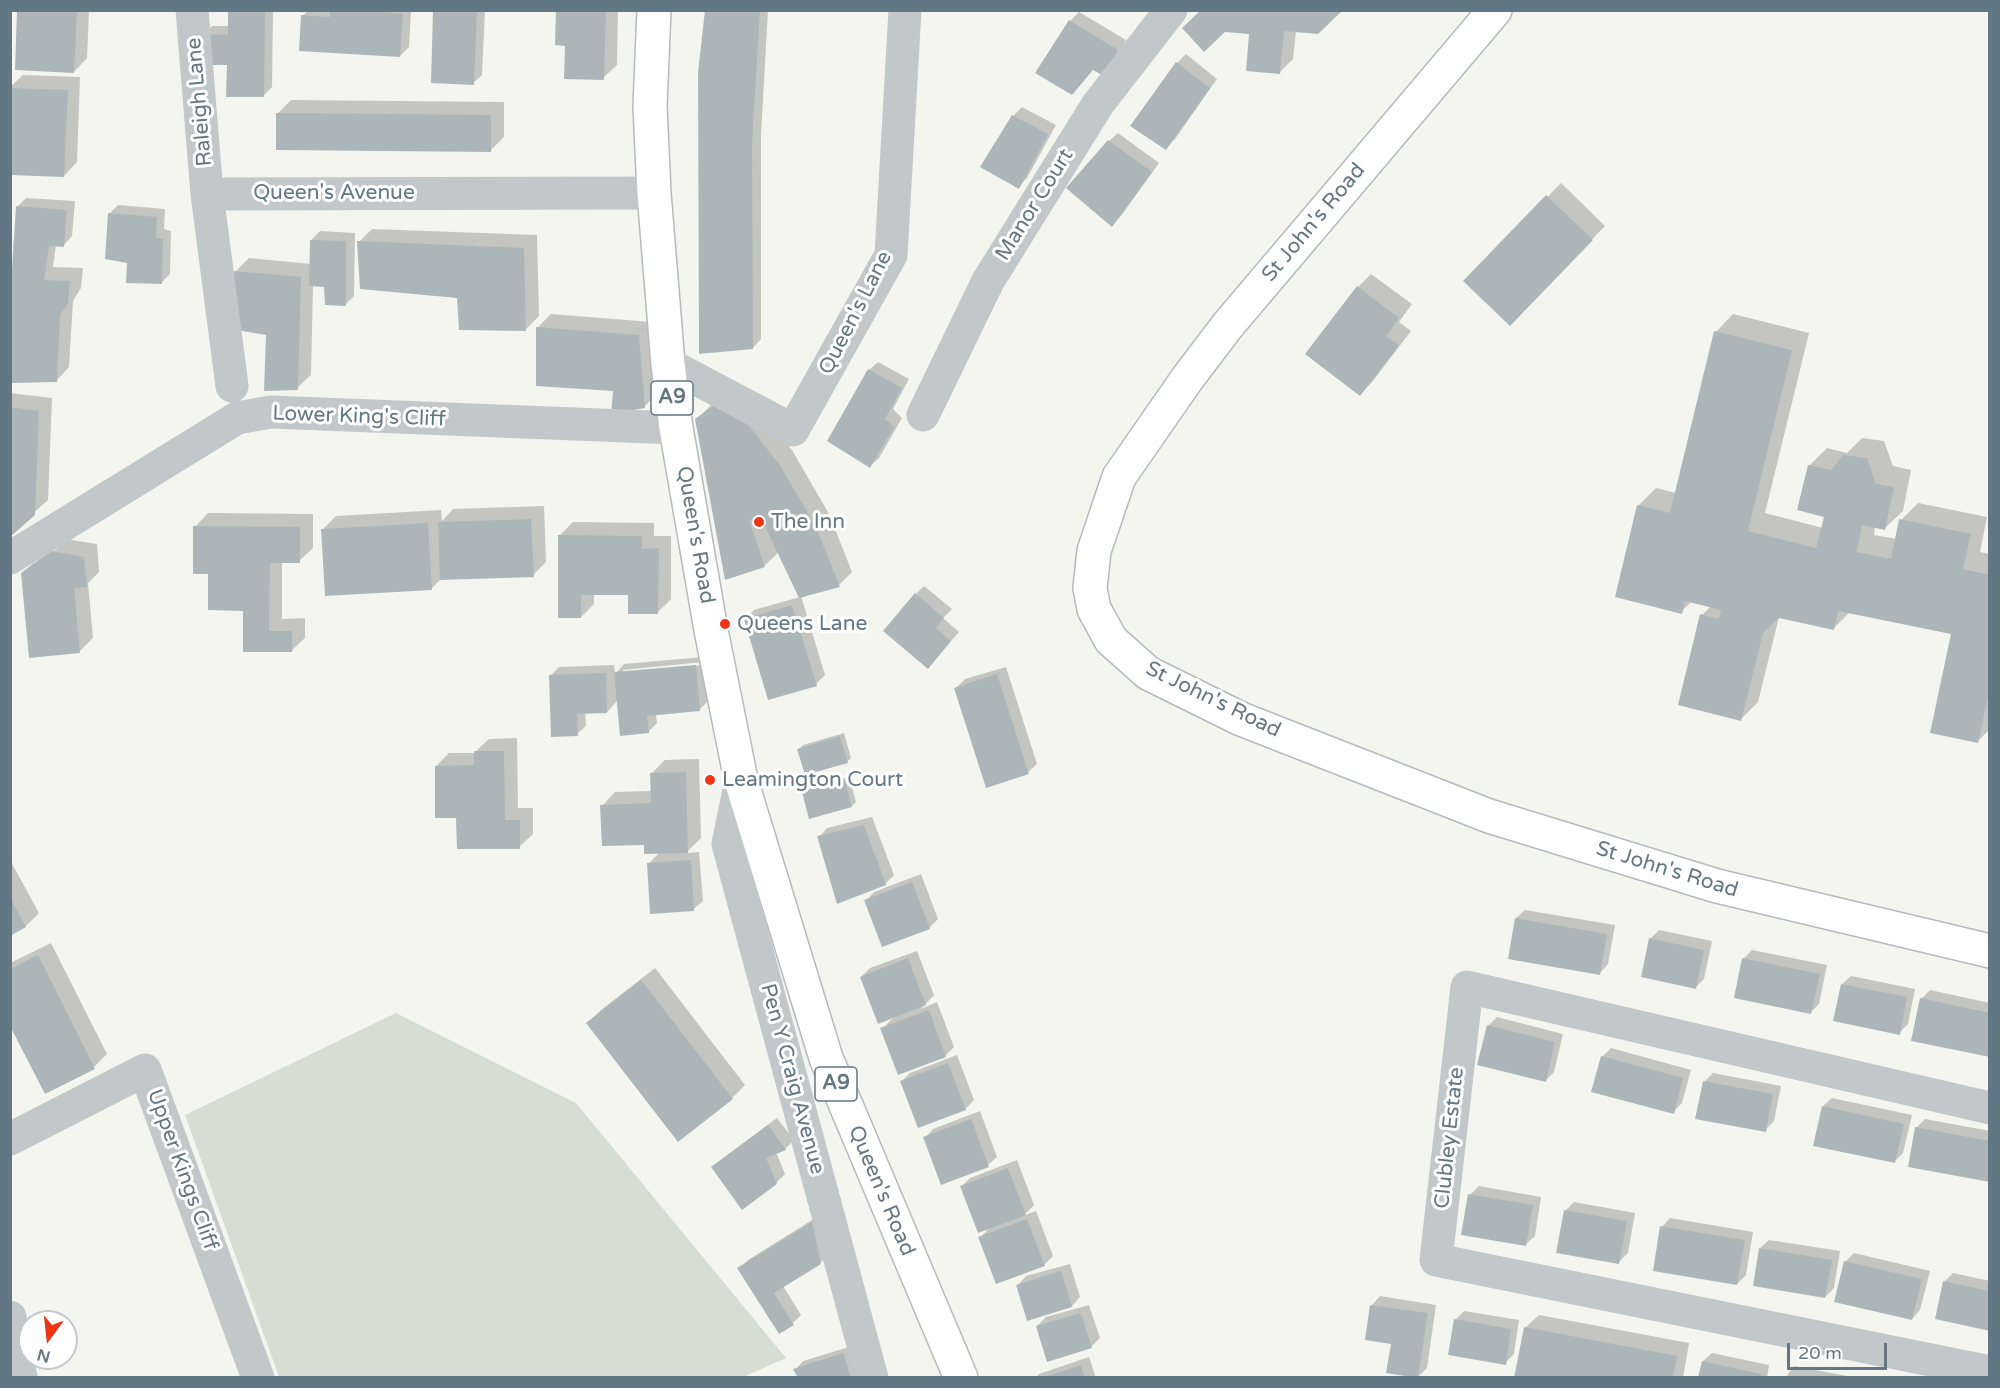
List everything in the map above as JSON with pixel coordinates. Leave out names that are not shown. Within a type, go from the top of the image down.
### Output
[{"type":"main road","name":"Queen's Road","points":[[654,10],[650,105],[654,193],[668,364],[676,428],[711,630],[741,780],[826,1058],[961,1377]]},
{"type":"main road","name":"St John's Road","points":[[1495,10],[1228,325],[1187,379],[1119,477],[1094,551],[1090,588],[1094,609],[1111,640],[1148,673],[1241,719],[1490,816],[1717,886],[1989,951]]},
{"type":"street","name":"Raleigh Lane","points":[[192,10],[207,194]]},
{"type":"street","name":"Queen's Lane","points":[[668,364],[793,430],[891,255],[905,10]]},
{"type":"street","name":"Manor Court","points":[[923,415],[988,281],[1098,104],[1171,10]]},
{"type":"street","name":"Queen's Avenue","points":[[207,194],[654,193]]},
{"type":"street","points":[[207,194],[232,386]]},
{"type":"street","name":"Lower King's Cliff","points":[[10,558],[237,418],[271,412],[676,428]]},
{"type":"street","name":"Pen Y Craig Avenue","points":[[741,780],[728,844],[872,1377]]},
{"type":"street","name":"Clubley Estate","points":[[1989,1108],[1467,987],[1436,1260],[1989,1372]]},
{"type":"street","name":"Upper Kings Cliff","points":[[10,1139],[145,1071],[258,1377]]},
{"type":"street","points":[[10,1317],[21,1377]]},
{"type":"shaded area","points":[[396,1013],[576,1103],[786,1358],[741,1378],[279,1377],[185,1115]]},
{"type":"building","points":[[17,10],[77,10],[74,73],[15,70]]},
{"type":"building","points":[[228,10],[265,10],[264,97],[226,97],[227,65],[201,65],[202,34],[228,35]]},
{"type":"building","points":[[330,10],[363,10],[403,14],[400,57],[299,51],[301,15],[330,17]]},
{"type":"building","points":[[433,10],[477,10],[474,85],[431,83]]},
{"type":"building","points":[[556,10],[606,10],[604,80],[564,79],[565,46],[555,45]]},
{"type":"building","points":[[705,10],[760,10],[752,145],[753,349],[699,354],[698,73]]},
{"type":"building","points":[[1201,10],[1343,10],[1318,34],[1284,31],[1280,74],[1246,71],[1249,34],[1225,32],[1204,52],[1182,28]]},
{"type":"building","points":[[1069,20],[1118,50],[1105,77],[1093,70],[1072,95],[1035,73]]},
{"type":"building","points":[[1176,62],[1210,88],[1166,150],[1130,126]]},
{"type":"building","points":[[10,88],[68,90],[64,177],[10,175]]},
{"type":"building","points":[[276,113],[491,115],[491,152],[276,150]]},
{"type":"building","points":[[1012,115],[1048,134],[1019,189],[980,167]]},
{"type":"building","points":[[1108,140],[1152,172],[1112,227],[1066,188]]},
{"type":"building","points":[[1546,195],[1593,240],[1510,326],[1463,281]]},
{"type":"building","points":[[16,206],[67,210],[64,247],[49,246],[44,280],[70,281],[68,303],[60,315],[57,382],[10,383],[10,299]]},
{"type":"building","points":[[108,213],[157,217],[156,238],[163,239],[162,284],[126,283],[127,263],[105,259]]},
{"type":"building","points":[[310,240],[346,241],[346,306],[325,305],[324,287],[309,286]]},
{"type":"building","points":[[357,241],[524,248],[526,331],[459,330],[457,298],[360,289]]},
{"type":"building","points":[[234,271],[301,277],[298,390],[264,391],[266,335],[231,329]]},
{"type":"building","points":[[1357,286],[1399,318],[1386,336],[1399,345],[1360,396],[1305,354]]},
{"type":"building","points":[[536,327],[639,335],[645,408],[611,414],[613,391],[536,386]]},
{"type":"building","points":[[1714,331],[1792,350],[1748,531],[1816,548],[1824,517],[1797,510],[1808,465],[1831,470],[1843,455],[1867,458],[1876,484],[1894,487],[1885,530],[1862,525],[1857,552],[1891,559],[1899,519],[1971,534],[1963,569],[1990,575],[1990,687],[1978,743],[1930,733],[1951,634],[1838,611],[1834,630],[1779,618],[1763,633],[1741,721],[1678,705],[1700,614],[1719,619],[1721,610],[1685,601],[1682,614],[1615,597],[1637,505],[1670,513]]},
{"type":"building","points":[[868,369],[902,388],[885,419],[894,427],[870,468],[827,441]]},
{"type":"building","points":[[716,404],[741,416],[779,464],[816,527],[840,587],[799,598],[761,518],[749,520],[765,567],[725,580],[695,419]]},
{"type":"building","points":[[10,407],[39,411],[35,515],[10,537]]},
{"type":"building","points":[[531,519],[534,577],[440,580],[438,522]]},
{"type":"building","points":[[428,523],[432,590],[325,596],[321,529]]},
{"type":"building","points":[[193,526],[300,527],[300,563],[270,563],[269,631],[292,631],[292,652],[243,652],[243,611],[208,610],[208,574],[193,574]]},
{"type":"building","points":[[558,535],[642,536],[642,549],[659,548],[658,614],[628,614],[628,595],[581,595],[581,618],[558,618]]},
{"type":"building","points":[[51,551],[84,557],[87,587],[74,588],[80,653],[29,658],[21,573]]},
{"type":"building","points":[[915,593],[944,618],[936,628],[951,641],[928,669],[883,631]]},
{"type":"building","points":[[792,605],[817,686],[768,700],[744,619]]},
{"type":"building","points":[[696,665],[700,711],[647,716],[649,733],[620,736],[614,672]]},
{"type":"building","points":[[606,673],[607,713],[577,714],[578,736],[551,737],[549,675]]},
{"type":"building","points":[[997,674],[1029,774],[986,788],[954,688]]},
{"type":"building","points":[[840,736],[848,763],[805,775],[797,749]]},
{"type":"building","points":[[474,751],[504,751],[505,820],[520,820],[520,849],[457,849],[456,818],[435,818],[435,766],[474,765]]},
{"type":"building","points":[[686,772],[688,853],[644,854],[644,845],[602,846],[600,805],[651,803],[650,773]]},
{"type":"building","points":[[845,780],[852,807],[809,819],[802,792]]},
{"type":"building","points":[[864,825],[886,885],[837,904],[817,836]]},
{"type":"building","points":[[691,860],[694,911],[650,914],[647,863]]},
{"type":"building","points":[[912,882],[930,929],[882,947],[864,900]]},
{"type":"building","points":[[10,897],[26,927],[10,936]]},
{"type":"building","points":[[1515,918],[1607,934],[1600,975],[1508,959]]},
{"type":"building","points":[[1649,938],[1704,950],[1696,989],[1641,977]]},
{"type":"building","points":[[38,955],[95,1069],[45,1094],[10,1026],[10,969]]},
{"type":"building","points":[[908,958],[926,1005],[878,1024],[860,977]]},
{"type":"building","points":[[1742,958],[1820,974],[1811,1014],[1734,998]]},
{"type":"building","points":[[641,980],[733,1099],[678,1142],[586,1023]]},
{"type":"building","points":[[1841,984],[1907,997],[1900,1035],[1833,1021]]},
{"type":"building","points":[[1920,998],[1990,1013],[1990,1057],[1911,1041]]},
{"type":"building","points":[[929,1010],[946,1057],[898,1075],[880,1028]]},
{"type":"building","points":[[1487,1025],[1555,1042],[1546,1082],[1477,1065]]},
{"type":"building","points":[[1601,1056],[1683,1078],[1674,1114],[1591,1092]]},
{"type":"building","points":[[948,1063],[966,1110],[918,1128],[900,1081]]},
{"type":"building","points":[[1703,1081],[1773,1094],[1766,1132],[1695,1119]]},
{"type":"building","points":[[1822,1106],[1904,1124],[1895,1163],[1813,1146]]},
{"type":"building","points":[[971,1119],[989,1167],[941,1185],[923,1137]]},
{"type":"building","points":[[768,1125],[786,1150],[766,1158],[777,1184],[742,1210],[711,1167]]},
{"type":"building","points":[[1915,1127],[1990,1141],[1990,1182],[1908,1167]]},
{"type":"building","points":[[1008,1168],[1026,1215],[978,1233],[960,1186]]},
{"type":"building","points":[[1468,1194],[1533,1205],[1526,1246],[1461,1235]]},
{"type":"building","points":[[1564,1210],[1627,1221],[1619,1264],[1556,1253]]},
{"type":"building","points":[[1027,1219],[1045,1266],[996,1284],[978,1237]]},
{"type":"building","points":[[812,1222],[821,1264],[774,1293],[794,1325],[779,1334],[737,1268]]},
{"type":"building","points":[[1660,1226],[1745,1240],[1737,1285],[1653,1271]]},
{"type":"building","points":[[1759,1248],[1832,1260],[1825,1298],[1753,1286]]},
{"type":"building","points":[[1844,1261],[1922,1279],[1912,1320],[1834,1302]]},
{"type":"building","points":[[1061,1271],[1072,1307],[1027,1321],[1016,1285]]},
{"type":"building","points":[[1943,1281],[1990,1291],[1990,1331],[1935,1319]]},
{"type":"building","points":[[1370,1305],[1428,1313],[1418,1378],[1386,1373],[1391,1344],[1365,1340]]},
{"type":"building","points":[[1081,1313],[1092,1348],[1047,1362],[1036,1326]]},
{"type":"building","points":[[1454,1319],[1511,1329],[1506,1365],[1448,1355]]},
{"type":"building","points":[[1524,1327],[1677,1356],[1673,1378],[1514,1378]]},
{"type":"building","points":[[843,1353],[851,1378],[798,1378],[793,1369]]},
{"type":"building","points":[[1702,1361],[1761,1374],[1760,1378],[1698,1378]]},
{"type":"building","points":[[1081,1365],[1085,1378],[1045,1378],[1045,1377]]},
{"type":"place","name":"The Inn","points":[[759,522]]},
{"type":"place","name":"Queens Lane","points":[[725,624]]},
{"type":"place","name":"Leamington Court","points":[[710,780]]}]
